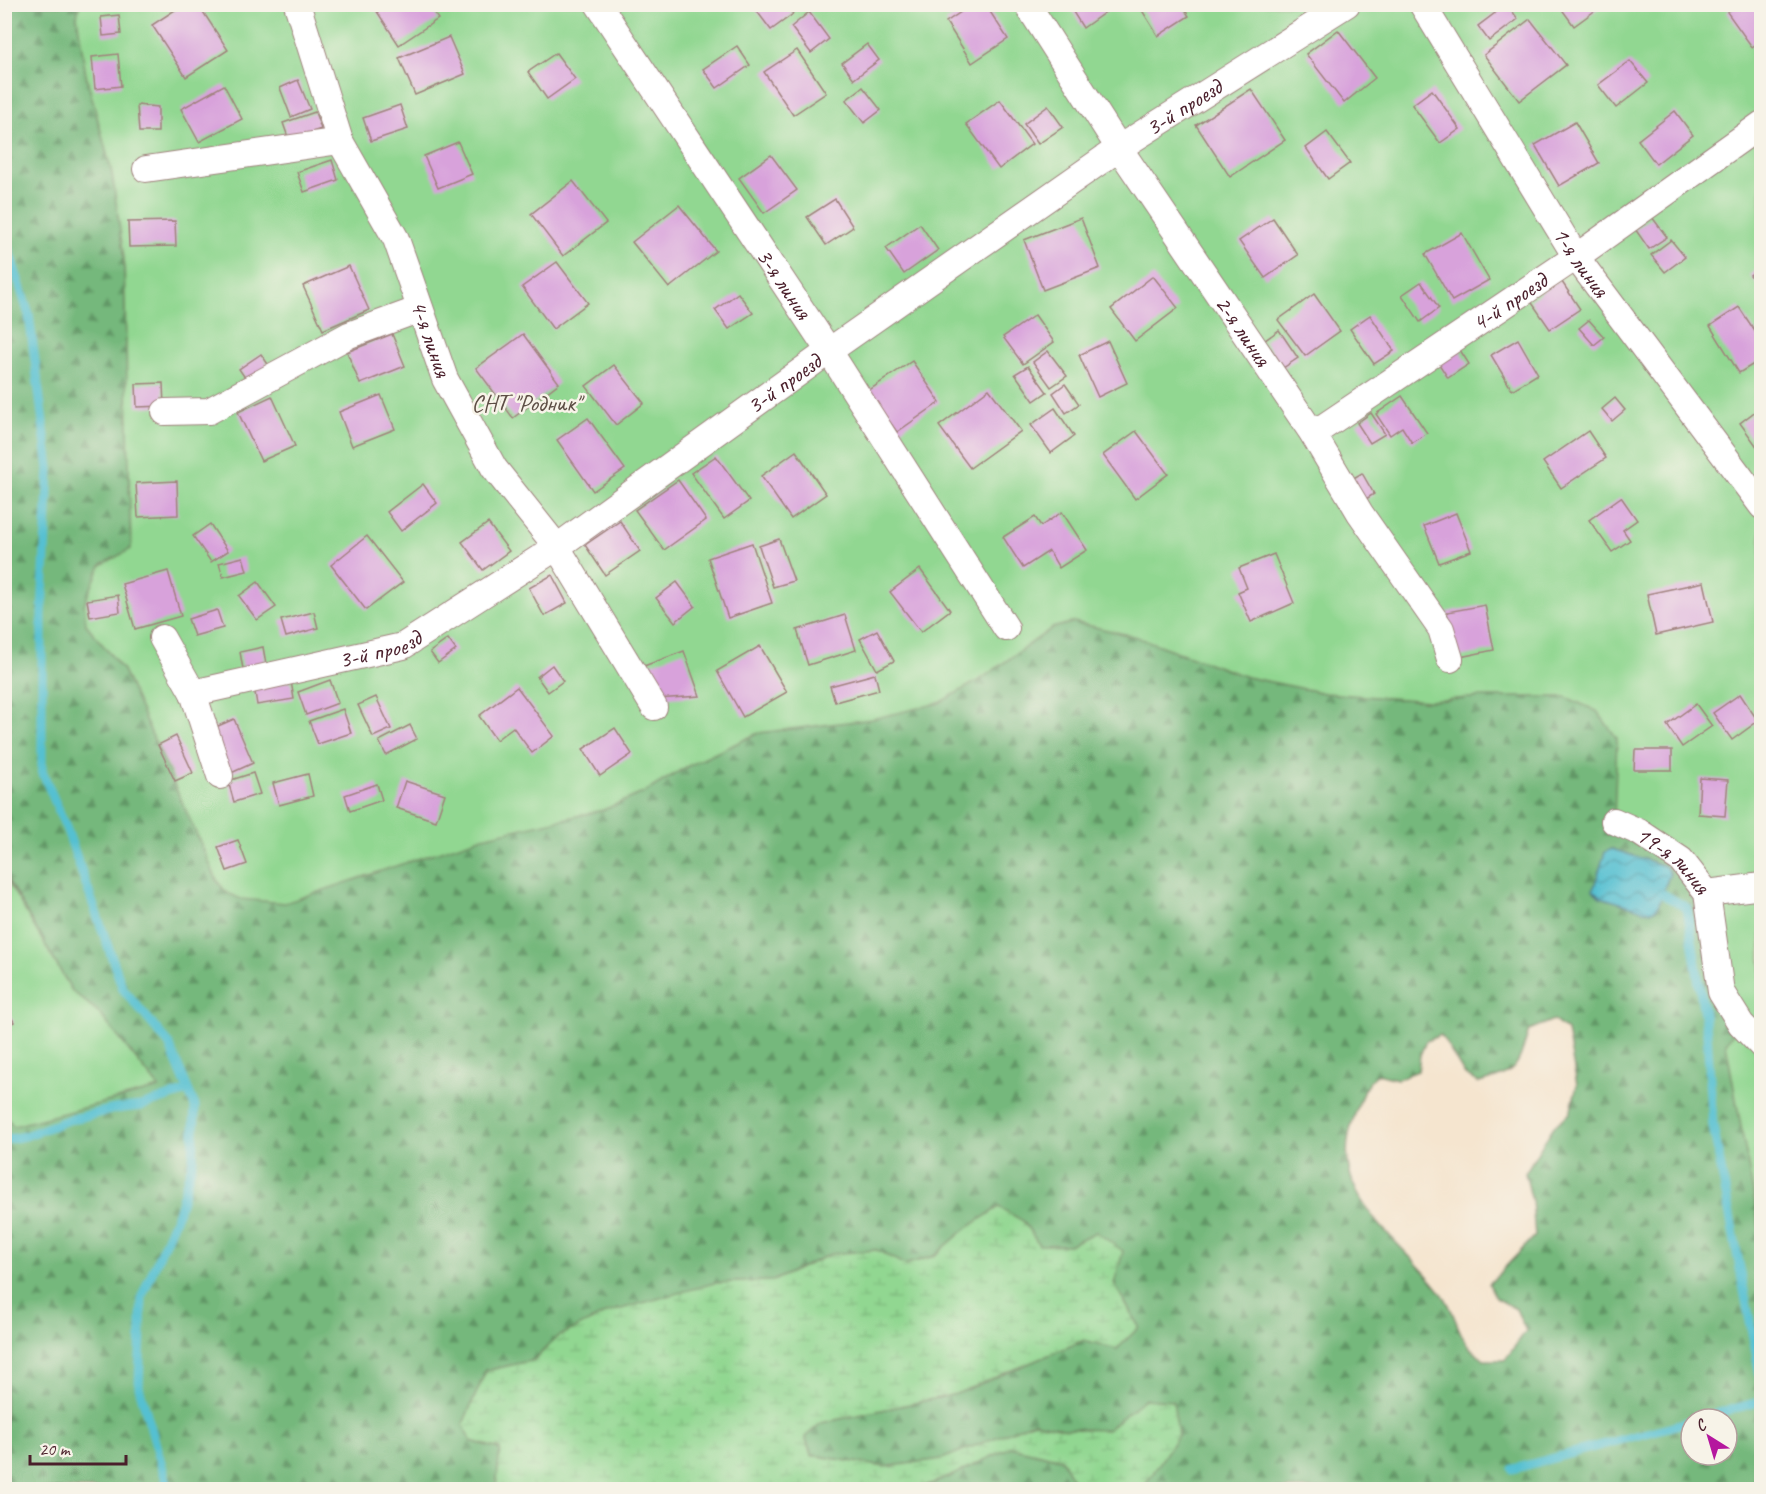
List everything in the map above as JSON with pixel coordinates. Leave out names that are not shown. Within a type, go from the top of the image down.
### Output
[{"type":"street","name":"4-я линия","points":[[297,4],[340,141],[396,239],[445,379],[494,468],[557,548],[654,707]]},
{"type":"street","name":"3-я линия","points":[[598,4],[829,351],[1006,628]]},
{"type":"street","name":"2-я линия","points":[[1027,4],[1119,148],[1313,434],[1360,513],[1442,629],[1450,659]]},
{"type":"street","name":"3-й проезд","points":[[193,693],[403,646],[557,548],[829,351],[1119,148],[1347,4]]},
{"type":"street","name":"1-я линия","points":[[1422,4],[1576,256],[1761,506]]},
{"type":"street","name":"4-й проезд","points":[[1313,434],[1576,256],[1761,124]]},
{"type":"street","points":[[146,169],[340,141]]},
{"type":"street","points":[[165,412],[209,411],[349,335],[420,309]]},
{"type":"street","points":[[162,638],[193,693],[220,776]]},
{"type":"street","name":"19-я линия","points":[[1614,821],[1639,832],[1681,860],[1707,893],[1721,992],[1741,1024],[1761,1046]]},
{"type":"street","points":[[1707,893],[1761,886]]},
{"type":"green space","name":"СНТ ''Родник''","points":[[80,4],[1761,5],[1761,1236],[1726,1044],[1740,1021],[1707,893],[1614,821],[1617,738],[1597,711],[1566,697],[1483,697],[1429,701],[1325,693],[1247,677],[1137,637],[1074,622],[1052,628],[981,679],[939,703],[872,719],[758,733],[686,767],[645,792],[603,810],[483,837],[285,903],[241,899],[227,893],[218,882],[123,670],[86,624],[84,604],[101,565],[131,549],[124,258],[112,173],[86,75],[77,16]]},
{"type":"green space","points":[[5,5],[80,5],[77,16],[86,75],[112,173],[124,258],[131,550],[101,565],[86,624],[123,670],[218,882],[227,893],[603,810],[645,792],[686,767],[758,733],[872,719],[1005,662],[1052,628],[1074,622],[1137,637],[1247,677],[1325,693],[1429,701],[1483,697],[1566,697],[1597,711],[1617,738],[1617,776],[1681,860],[1740,1021],[1726,1044],[1761,1236],[1761,1489],[1137,1489],[1146,1484],[1145,1399],[1107,1430],[1067,1429],[1034,1422],[943,1459],[885,1467],[812,1455],[805,1437],[821,1423],[956,1394],[1084,1340],[1117,1349],[1139,1327],[1114,1284],[1096,1232],[1069,1245],[1039,1245],[1023,1221],[967,1228],[934,1256],[904,1265],[877,1250],[831,1254],[773,1281],[714,1283],[557,1337],[534,1360],[486,1371],[463,1424],[471,1441],[500,1449],[496,1489],[5,1489],[4,1116],[14,1126],[159,1088],[98,1012],[72,991],[5,875]],"holes":[[[1612,849],[1665,866],[1670,873],[1656,909]],[[1553,1020],[1567,1031],[1577,1085],[1570,1113],[1554,1126],[1525,1173],[1532,1201],[1535,1236],[1489,1284],[1496,1298],[1516,1309],[1526,1331],[1505,1360],[1484,1360],[1467,1344],[1443,1295],[1372,1216],[1358,1195],[1349,1172],[1347,1146],[1358,1105],[1369,1083],[1378,1074],[1397,1079],[1418,1071],[1420,1055],[1426,1041],[1441,1035],[1465,1075],[1479,1083],[1502,1075],[1514,1067],[1522,1053],[1529,1030]]]},
{"type":"green space","points":[[4,875],[72,991],[98,1012],[159,1088],[14,1126],[5,1116]]},
{"type":"green space","points":[[999,1207],[1023,1221],[1039,1245],[1069,1245],[1096,1232],[1123,1251],[1114,1284],[1139,1327],[1117,1349],[1084,1340],[956,1394],[821,1423],[805,1437],[811,1455],[885,1467],[942,1459],[1034,1422],[1067,1429],[1107,1430],[1144,1399],[1173,1401],[1178,1435],[1146,1484],[1137,1489],[1078,1489],[1061,1459],[1011,1447],[949,1477],[917,1489],[496,1489],[500,1449],[471,1441],[463,1424],[486,1371],[534,1360],[557,1337],[607,1313],[714,1283],[773,1281],[831,1254],[877,1250],[905,1265],[934,1256],[967,1228]]},
{"type":"green space","points":[[1011,1447],[1061,1459],[1078,1489],[917,1490],[949,1477]]},
{"type":"water","points":[[1612,849],[1665,866],[1670,873],[1657,909],[1650,912],[1600,897],[1593,890],[1605,852]]},
{"type":"building","points":[[184,4],[198,4],[228,50],[186,77],[152,25]]},
{"type":"building","points":[[372,4],[434,4],[430,7],[438,19],[399,45]]},
{"type":"building","points":[[763,4],[786,4],[793,14],[771,30],[756,10]]},
{"type":"building","points":[[973,4],[985,4],[1008,39],[972,63],[946,22]]},
{"type":"building","points":[[1068,4],[1109,4],[1111,8],[1083,28]]},
{"type":"building","points":[[1138,4],[1181,4],[1189,16],[1158,36]]},
{"type":"building","points":[[1507,4],[1518,19],[1489,41],[1478,26]]},
{"type":"building","points":[[1558,4],[1604,4],[1574,26]]},
{"type":"building","points":[[1738,4],[1762,4],[1762,40],[1752,47],[1727,12]]},
{"type":"building","points":[[809,12],[829,39],[811,53],[791,27]]},
{"type":"building","points":[[119,15],[121,34],[103,36],[101,17]]},
{"type":"building","points":[[1530,19],[1566,65],[1519,101],[1484,55]]},
{"type":"building","points":[[1338,30],[1375,78],[1344,103],[1306,54]]},
{"type":"building","points":[[449,37],[465,74],[415,95],[399,58]]},
{"type":"building","points":[[867,44],[879,60],[854,79],[842,63]]},
{"type":"building","points":[[737,46],[750,65],[717,88],[703,69]]},
{"type":"building","points":[[797,50],[826,93],[793,115],[764,72]]},
{"type":"building","points":[[556,53],[575,79],[547,99],[528,72]]},
{"type":"building","points":[[118,54],[121,86],[95,89],[92,57]]},
{"type":"building","points":[[1630,61],[1648,83],[1616,108],[1598,85]]},
{"type":"building","points":[[298,80],[310,109],[291,117],[280,88]]},
{"type":"building","points":[[224,85],[242,119],[199,142],[181,109]]},
{"type":"building","points":[[863,87],[881,110],[864,123],[846,100]]},
{"type":"building","points":[[1251,89],[1285,140],[1230,177],[1196,125]]},
{"type":"building","points":[[1432,90],[1460,129],[1440,143],[1412,105]]},
{"type":"building","points":[[1000,100],[1032,144],[999,169],[966,124]]},
{"type":"building","points":[[137,105],[158,107],[158,132],[139,132]]},
{"type":"building","points":[[400,105],[408,129],[371,141],[363,118]]},
{"type":"building","points":[[1048,106],[1063,127],[1038,144],[1024,124]]},
{"type":"building","points":[[1675,111],[1693,135],[1656,164],[1638,140]]},
{"type":"building","points":[[315,112],[321,129],[289,140],[283,123]]},
{"type":"building","points":[[1575,122],[1599,163],[1559,186],[1535,145]]},
{"type":"building","points":[[1327,132],[1350,163],[1328,179],[1306,148]]},
{"type":"building","points":[[458,142],[472,174],[438,188],[424,156]]},
{"type":"building","points":[[771,155],[797,190],[764,213],[739,178]]},
{"type":"building","points":[[332,160],[338,180],[304,192],[297,172]]},
{"type":"building","points":[[573,181],[606,223],[563,256],[531,214]]},
{"type":"building","points":[[835,199],[853,227],[826,245],[807,217]]},
{"type":"building","points":[[679,205],[716,251],[669,288],[632,242]]},
{"type":"building","points":[[1652,217],[1667,237],[1649,249],[1635,229]]},
{"type":"building","points":[[1081,218],[1100,268],[1043,290],[1024,240]]},
{"type":"building","points":[[1273,218],[1298,255],[1265,278],[1239,241]]},
{"type":"building","points":[[175,221],[176,246],[129,247],[128,222]]},
{"type":"building","points":[[920,224],[938,250],[904,274],[886,248]]},
{"type":"building","points":[[1462,233],[1489,280],[1452,301],[1425,254]]},
{"type":"building","points":[[1671,240],[1685,257],[1665,272],[1651,255]]},
{"type":"building","points":[[557,262],[588,303],[553,329],[522,287]]},
{"type":"building","points":[[349,266],[369,310],[323,330],[303,286]]},
{"type":"building","points":[[1762,266],[1762,290],[1750,275]]},
{"type":"building","points":[[1153,276],[1178,308],[1135,341],[1111,309]]},
{"type":"building","points":[[1560,279],[1580,309],[1550,329],[1530,300]]},
{"type":"building","points":[[1421,282],[1439,308],[1420,322],[1402,295]]},
{"type":"building","points":[[738,293],[753,313],[729,329],[715,310]]},
{"type":"building","points":[[1314,294],[1340,331],[1305,356],[1278,320]]},
{"type":"building","points":[[1739,307],[1762,342],[1762,359],[1739,373],[1710,326]]},
{"type":"building","points":[[1035,315],[1054,342],[1023,364],[1003,337]]},
{"type":"building","points":[[1370,315],[1394,351],[1374,364],[1350,329]]},
{"type":"building","points":[[1589,320],[1604,337],[1594,345],[1579,328]]},
{"type":"building","points":[[1279,330],[1298,358],[1283,368],[1264,341]]},
{"type":"building","points":[[392,334],[405,366],[360,384],[347,352]]},
{"type":"building","points":[[523,334],[559,383],[513,418],[476,368]]},
{"type":"building","points":[[1518,339],[1538,374],[1512,390],[1491,355]]},
{"type":"building","points":[[1108,341],[1127,383],[1098,397],[1079,355]]},
{"type":"building","points":[[1458,347],[1469,364],[1448,378],[1437,361]]},
{"type":"building","points":[[1048,351],[1067,376],[1051,387],[1033,362]]},
{"type":"building","points":[[261,354],[272,370],[250,385],[239,369]]},
{"type":"building","points":[[912,361],[940,402],[897,432],[868,391]]},
{"type":"building","points":[[614,365],[644,403],[616,425],[586,386]]},
{"type":"building","points":[[1028,366],[1047,392],[1034,401],[1015,374]]},
{"type":"building","points":[[163,383],[164,406],[137,407],[136,384]]},
{"type":"building","points":[[1065,384],[1079,404],[1066,413],[1053,393]]},
{"type":"building","points":[[989,389],[1021,431],[970,468],[939,426]]},
{"type":"building","points":[[381,395],[395,429],[352,446],[339,412]]},
{"type":"building","points":[[272,396],[295,446],[261,461],[238,412]]},
{"type":"building","points":[[1402,396],[1427,433],[1412,443],[1402,427],[1390,435],[1376,414]]},
{"type":"building","points":[[1615,398],[1625,410],[1612,421],[1602,409]]},
{"type":"building","points":[[1055,408],[1074,436],[1051,453],[1031,425]]},
{"type":"building","points":[[1757,410],[1762,416],[1762,445],[1758,448],[1740,423]]},
{"type":"building","points":[[1371,413],[1385,434],[1370,443],[1357,423]]},
{"type":"building","points":[[588,418],[625,469],[593,491],[557,440]]},
{"type":"building","points":[[1136,431],[1168,474],[1135,499],[1103,455]]},
{"type":"building","points":[[1588,431],[1606,458],[1561,488],[1543,462]]},
{"type":"building","points":[[796,451],[826,494],[791,519],[761,476]]},
{"type":"building","points":[[716,456],[749,501],[724,519],[691,473]]},
{"type":"building","points":[[1362,473],[1374,494],[1363,501],[1350,480]]},
{"type":"building","points":[[678,480],[706,520],[664,550],[635,510]]},
{"type":"building","points":[[177,481],[178,515],[138,517],[136,483]]},
{"type":"building","points":[[423,484],[437,503],[401,531],[387,512]]},
{"type":"building","points":[[1621,497],[1637,520],[1623,530],[1630,540],[1612,552],[1589,520]]},
{"type":"building","points":[[1062,512],[1087,550],[1059,568],[1049,551],[1023,568],[1003,537],[1035,517],[1041,526]]},
{"type":"building","points":[[1456,513],[1471,551],[1439,563],[1424,526]]},
{"type":"building","points":[[620,521],[640,551],[605,575],[585,545]]},
{"type":"building","points":[[488,523],[509,551],[483,570],[462,542]]},
{"type":"building","points":[[210,524],[228,551],[211,562],[193,536]]},
{"type":"building","points":[[367,536],[403,582],[366,610],[331,565]]},
{"type":"building","points":[[779,539],[794,581],[773,587],[759,546]]},
{"type":"building","points":[[752,543],[772,603],[728,618],[708,558]]},
{"type":"building","points":[[1274,554],[1294,603],[1251,622],[1238,592],[1247,588],[1239,568]]},
{"type":"building","points":[[243,557],[247,571],[223,577],[219,563]]},
{"type":"building","points":[[920,569],[950,610],[921,632],[890,592]]},
{"type":"building","points":[[168,571],[181,616],[135,629],[122,584]]},
{"type":"building","points":[[552,575],[567,603],[544,616],[529,588]]},
{"type":"building","points":[[258,582],[276,607],[257,620],[239,596]]},
{"type":"building","points":[[677,582],[695,606],[675,622],[656,598]]},
{"type":"building","points":[[1704,582],[1713,622],[1656,635],[1647,594]]},
{"type":"building","points":[[118,595],[120,612],[90,617],[87,600]]},
{"type":"building","points":[[1485,605],[1494,650],[1455,658],[1447,612]]},
{"type":"building","points":[[217,610],[223,628],[194,636],[188,619]]},
{"type":"building","points":[[314,612],[318,628],[286,637],[281,620]]},
{"type":"building","points":[[845,615],[856,650],[808,665],[797,630]]},
{"type":"building","points":[[877,630],[894,661],[877,670],[860,639]]},
{"type":"building","points":[[448,639],[456,650],[438,663],[430,652]]},
{"type":"building","points":[[760,646],[787,692],[743,717],[717,671]]},
{"type":"building","points":[[263,647],[266,664],[243,669],[240,652]]},
{"type":"building","points":[[684,651],[700,696],[656,699],[644,666]]},
{"type":"building","points":[[552,665],[563,681],[548,692],[537,677]]},
{"type":"building","points":[[875,674],[879,690],[835,702],[830,686]]},
{"type":"building","points":[[330,680],[338,703],[306,715],[298,692]]},
{"type":"building","points":[[291,681],[294,699],[257,705],[254,686]]},
{"type":"building","points":[[517,687],[554,736],[532,753],[513,727],[496,740],[479,716]]},
{"type":"building","points":[[1740,694],[1758,721],[1732,740],[1713,713]]},
{"type":"building","points":[[376,697],[391,729],[373,737],[358,705]]},
{"type":"building","points":[[1696,704],[1712,726],[1682,747],[1667,725]]},
{"type":"building","points":[[343,709],[351,733],[318,744],[309,721]]},
{"type":"building","points":[[234,719],[253,763],[229,774],[209,730]]},
{"type":"building","points":[[410,725],[417,739],[386,755],[379,741]]},
{"type":"building","points":[[615,728],[632,754],[600,776],[583,749]]},
{"type":"building","points":[[176,736],[193,773],[175,781],[158,745]]},
{"type":"building","points":[[1635,750],[1672,750],[1672,770],[1634,770]]},
{"type":"building","points":[[253,773],[260,794],[234,802],[228,781]]},
{"type":"building","points":[[308,774],[313,796],[279,805],[273,783]]},
{"type":"building","points":[[1700,778],[1728,780],[1725,816],[1698,814]]},
{"type":"building","points":[[405,781],[445,794],[436,821],[396,808]]},
{"type":"building","points":[[377,784],[382,800],[350,811],[345,795]]},
{"type":"building","points":[[238,840],[247,864],[227,871],[218,847]]},
{"type":"building","points":[[4,1005],[14,1022],[4,1028]]},
{"type":"waterway","points":[[4,235],[29,315],[49,468],[42,614],[42,771],[67,830],[123,989],[169,1044],[195,1106],[193,1160],[179,1210],[142,1296],[139,1387],[169,1490]]},
{"type":"waterway","points":[[1663,894],[1687,908],[1707,1033],[1713,1126],[1762,1385]]},
{"type":"waterway","points":[[4,1140],[25,1136],[68,1120],[115,1109],[141,1106],[187,1091]]},
{"type":"waterway","points":[[1739,1407],[1762,1401]]},
{"type":"waterway","points":[[1513,1469],[1679,1424]]}]
